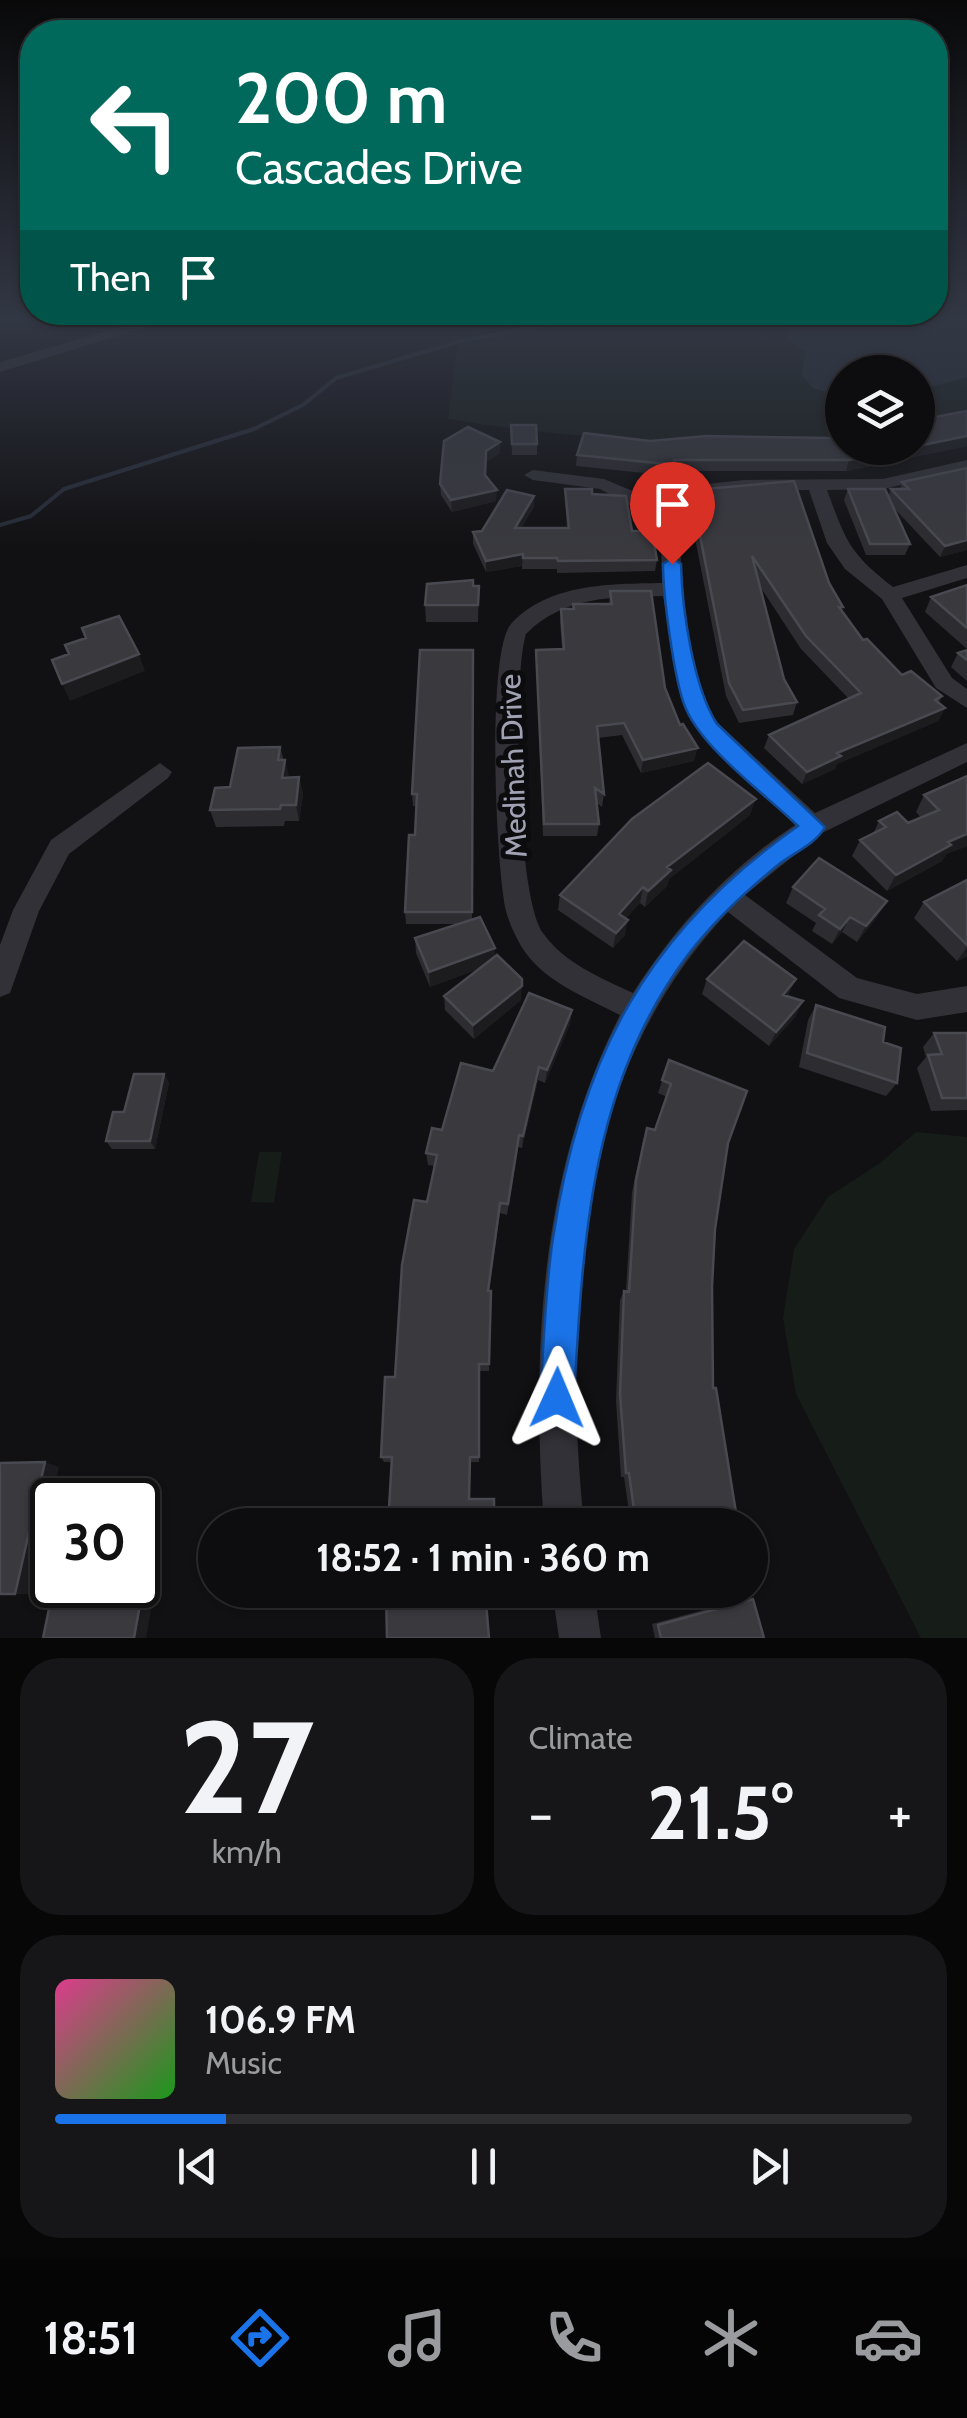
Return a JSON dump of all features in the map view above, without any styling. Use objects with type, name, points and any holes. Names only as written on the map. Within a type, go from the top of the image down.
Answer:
[{"type":"street","points":[[645,503],[689,491],[744,485],[883,484],[967,466]]},
{"type":"street","points":[[533,475],[604,484],[645,503],[665,518],[672,589],[695,707],[710,729],[814,827]]},
{"type":"street","points":[[817,486],[837,543],[852,565],[890,595],[944,683],[967,700]]},
{"type":"street","points":[[890,595],[967,571]]},
{"type":"street","name":"Medinah Drive","points":[[638,1010],[565,971],[534,944],[518,907],[506,678],[513,634],[538,610],[575,597],[672,589]]},
{"type":"street","points":[[562,1508],[557,1398],[568,1239],[597,1106],[638,1010],[679,948],[727,896],[770,858],[814,827],[967,752]]},
{"type":"street","points":[[0,984],[26,910],[60,847],[160,772]]},
{"type":"street","points":[[727,896],[849,989],[917,1006],[967,999]]},
{"type":"street","points":[[576,1608],[580,1638]]},
{"type":"shaded area","points":[[451,395],[825,395],[825,441],[743,443],[546,432],[448,419]]},
{"type":"shaded area","points":[[935,395],[967,395],[967,415],[935,420]]},
{"type":"shaded area","points":[[916,1132],[967,1137],[967,1638],[921,1638],[796,1394],[783,1318],[794,1249],[828,1197],[880,1163]]},
{"type":"shaded area","points":[[259,1152],[282,1152],[274,1203],[251,1202]]},
{"type":"building","points":[[967,411],[967,436],[935,443],[935,417]]},
{"type":"building","points":[[511,425],[536,425],[537,444],[512,444]]},
{"type":"building","points":[[468,427],[500,442],[486,451],[485,475],[497,490],[451,500],[440,484],[444,441]]},
{"type":"building","points":[[584,433],[650,441],[706,436],[825,438],[825,460],[674,460],[676,465],[577,455]]},
{"type":"building","points":[[967,468],[967,540],[945,546],[891,489],[909,489],[902,482]]},
{"type":"building","points":[[794,481],[829,583],[843,607],[839,607],[863,640],[867,639],[902,675],[911,671],[942,696],[935,700],[945,708],[837,753],[841,756],[807,772],[769,735],[861,693],[806,636],[752,556],[784,679],[797,702],[743,710],[729,683],[694,505],[690,505],[682,491]]},
{"type":"building","points":[[565,489],[592,489],[592,494],[626,496],[632,531],[652,531],[657,560],[558,561],[523,558],[523,554],[486,561],[473,532],[482,531],[507,490],[534,496],[515,528],[569,528]]},
{"type":"building","points":[[848,489],[885,489],[910,544],[870,544]]},
{"type":"building","points":[[473,580],[473,586],[479,586],[478,605],[425,605],[427,584]]},
{"type":"building","points":[[967,585],[967,628],[931,597]]},
{"type":"building","points":[[610,591],[651,591],[665,688],[680,725],[698,748],[643,760],[624,723],[597,726],[604,794],[595,788],[599,824],[544,824],[536,650],[564,649],[561,609],[574,609],[573,604],[612,604]]},
{"type":"building","points":[[119,616],[139,654],[62,684],[52,660],[69,654],[65,645],[86,638],[82,628]]},
{"type":"building","points":[[420,650],[473,650],[472,912],[405,912],[409,835],[415,835],[417,794],[412,794]]},
{"type":"building","points":[[280,747],[278,760],[285,760],[282,778],[299,777],[296,805],[281,805],[280,809],[210,810],[215,788],[230,787],[238,748]]},
{"type":"building","points":[[708,763],[756,799],[667,867],[671,870],[648,891],[643,887],[619,914],[628,920],[616,933],[560,895],[632,819]]},
{"type":"building","points":[[967,776],[967,834],[948,842],[951,845],[896,875],[860,840],[886,827],[879,821],[897,812],[908,823],[939,810],[924,795]]},
{"type":"building","points":[[819,858],[887,901],[866,926],[850,917],[840,929],[819,915],[825,909],[793,887]]},
{"type":"building","points":[[967,880],[967,945],[924,902]]},
{"type":"building","points":[[480,917],[495,948],[429,972],[415,938]]},
{"type":"building","points":[[744,941],[796,979],[783,995],[803,1001],[776,1032],[707,979]]},
{"type":"building","points":[[497,955],[522,979],[522,986],[473,1025],[444,996]]},
{"type":"building","points":[[529,993],[572,1010],[547,1070],[539,1067],[523,1136],[519,1135],[508,1204],[500,1203],[488,1291],[489,1364],[479,1364],[479,1457],[470,1457],[469,1499],[494,1499],[494,1508],[389,1508],[392,1457],[381,1457],[385,1377],[395,1377],[402,1265],[414,1200],[427,1202],[437,1155],[426,1153],[432,1128],[442,1130],[461,1063],[493,1071]]},
{"type":"building","points":[[816,1005],[885,1027],[883,1042],[901,1048],[897,1083],[807,1053]]},
{"type":"building","points":[[934,1033],[967,1033],[967,1098],[942,1098],[928,1055],[942,1054]]},
{"type":"building","points":[[669,1060],[747,1091],[728,1143],[715,1229],[712,1287],[713,1388],[735,1508],[634,1508],[626,1473],[620,1394],[624,1291],[629,1292],[636,1180],[647,1128],[655,1130],[671,1084],[662,1080]]},
{"type":"building","points":[[134,1074],[164,1074],[150,1141],[106,1141],[113,1112],[124,1112]]},
{"type":"building","points":[[45,1462],[41,1478],[30,1478],[30,1528],[15,1594],[0,1594],[0,1463]]},
{"type":"building","points":[[49,1608],[139,1608],[134,1638],[43,1638]]},
{"type":"building","points":[[386,1608],[486,1608],[489,1638],[387,1638]]},
{"type":"building","points":[[720,1608],[756,1608],[764,1638],[661,1638],[658,1625]]},
{"type":"waterway","points":[[0,525],[31,516],[64,489],[254,429],[315,395]]},
{"type":"route","points":[[557,1398],[568,1239],[588,1138],[608,1074],[638,1010],[679,948],[727,896],[770,858],[814,827],[710,729],[695,707],[672,589],[672,564]]}]
